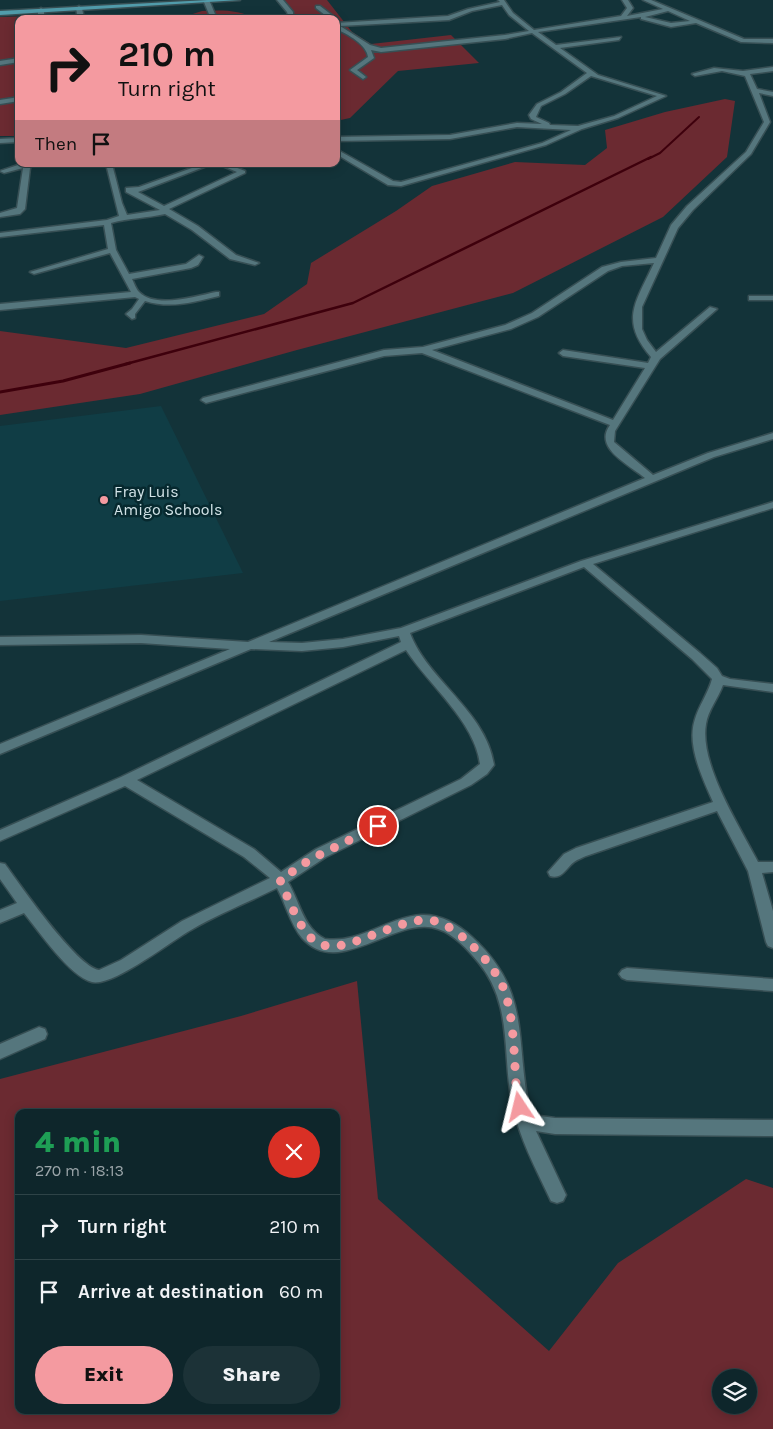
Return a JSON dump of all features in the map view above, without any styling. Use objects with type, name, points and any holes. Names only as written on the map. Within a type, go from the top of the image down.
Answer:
[{"type":"main road","points":[[0,13],[238,0]]},
{"type":"street","points":[[280,0],[291,15]]},
{"type":"street","points":[[623,18],[630,8],[625,0]]},
{"type":"street","points":[[646,0],[743,41],[773,41]]},
{"type":"street","points":[[340,23],[449,18],[502,1],[511,14],[533,32],[591,73],[663,96],[544,144],[401,184],[390,183],[340,153]]},
{"type":"street","points":[[207,2],[212,15]]},
{"type":"street","points":[[318,7],[328,15]]},
{"type":"street","points":[[79,8],[80,15]]},
{"type":"street","points":[[366,47],[381,50],[505,37],[566,25],[658,14],[669,9]]},
{"type":"street","points":[[41,10],[41,15]]},
{"type":"street","points":[[638,16],[671,25],[699,21]]},
{"type":"street","points":[[340,26],[366,47],[371,54],[371,58],[353,70],[362,77]]},
{"type":"street","points":[[554,47],[618,38]]},
{"type":"street","points":[[0,62],[15,60]]},
{"type":"street","points":[[695,74],[716,70],[743,73],[773,69]]},
{"type":"street","points":[[550,126],[533,118],[534,108],[563,93],[591,73]]},
{"type":"street","points":[[654,361],[638,332],[636,320],[638,308],[674,227],[690,208],[754,146],[767,122],[751,78],[743,73]]},
{"type":"street","points":[[756,91],[773,94]]},
{"type":"street","points":[[0,102],[15,100]]},
{"type":"street","points":[[340,139],[450,137],[504,127],[550,126],[580,128]]},
{"type":"street","points":[[0,141],[15,140]]},
{"type":"street","points":[[4,171],[18,167]]},
{"type":"street","points":[[0,216],[17,212],[21,209],[28,167]]},
{"type":"street","points":[[110,167],[118,203],[124,216],[122,218]]},
{"type":"street","points":[[132,191],[200,167]]},
{"type":"street","points":[[0,235],[149,215],[165,210],[242,172],[229,167]]},
{"type":"street","points":[[114,182],[195,228],[233,257],[254,263]]},
{"type":"street","points":[[106,222],[112,250],[126,277],[140,296],[153,302],[173,303],[216,294]]},
{"type":"street","points":[[34,272],[112,250]]},
{"type":"street","points":[[126,277],[188,266],[195,264],[199,257]]},
{"type":"street","points":[[206,400],[384,353],[423,350],[521,322],[535,315],[579,285],[614,266],[659,260]]},
{"type":"street","points":[[0,307],[140,296]]},
{"type":"street","points":[[132,316],[130,314],[135,311],[140,296]]},
{"type":"street","points":[[752,298],[773,298]]},
{"type":"street","points":[[652,479],[613,448],[608,436],[614,423],[626,408],[654,361],[713,309]]},
{"type":"street","points":[[423,350],[484,371],[556,402],[614,423]]},
{"type":"street","points":[[562,353],[654,361]]},
{"type":"street","points":[[0,749],[245,646],[711,455],[773,436]]},
{"type":"street","points":[[0,641],[141,639],[302,648],[343,643],[403,631],[585,563],[773,505]]},
{"type":"street","points":[[585,563],[696,656],[713,671],[718,679],[728,683],[773,688]]},
{"type":"street","points":[[0,868],[26,905],[77,966],[92,976],[100,977],[126,964],[187,925],[280,880],[321,854],[466,782],[482,772],[487,765],[486,751],[472,726],[408,644],[403,631]]},
{"type":"street","points":[[0,836],[126,780],[408,644]]},
{"type":"street","points":[[718,679],[717,689],[703,711],[699,735],[703,754],[721,805],[753,868],[773,942]]},
{"type":"street","points":[[126,780],[249,853],[280,880],[305,932],[314,941],[325,946],[339,946],[416,921],[430,920],[458,933],[477,950],[495,972],[503,988],[510,1017],[517,1097],[534,1148],[558,1195]]},
{"type":"street","points":[[555,872],[569,858],[580,852],[721,805]]},
{"type":"street","points":[[753,868],[773,868]]},
{"type":"street","points":[[0,917],[26,905]]},
{"type":"street","points":[[626,974],[773,985]]},
{"type":"street","points":[[0,1052],[39,1034]]},
{"type":"street","points":[[523,1116],[539,1124],[555,1126],[773,1128]]},
{"type":"shaded area","points":[[283,0],[327,0],[339,15],[294,15]]},
{"type":"shaded area","points":[[222,10],[247,15],[190,15],[202,11]]},
{"type":"shaded area","points":[[0,17],[15,17],[15,136],[0,136]]},
{"type":"shaded area","points":[[340,17],[352,32],[371,44],[451,35],[479,63],[398,71],[350,118],[340,120]]},
{"type":"shaded area","points":[[725,99],[735,101],[727,157],[663,217],[513,293],[140,394],[0,415],[0,331],[126,348],[264,314],[307,284],[311,263],[396,211],[432,186],[515,162],[585,165],[607,148],[605,130],[665,112]]},
{"type":"shaded area","name":"Fray Luis Amigo Schools","points":[[161,406],[243,573],[0,601],[0,426]]},
{"type":"shaded area","points":[[357,981],[378,1199],[549,1351],[618,1263],[746,1179],[773,1188],[773,1429],[0,1429],[0,1079],[241,1016]]},
{"type":"waterway","points":[[648,159],[660,153],[699,117]]},
{"type":"waterway","points":[[126,364],[353,303],[651,157]]},
{"type":"waterway","points":[[0,392],[63,381],[130,363]]},
{"type":"place","name":"Fray Luis Amigo Schools","points":[[104,500]]},
{"type":"route","points":[[378,826],[311,859],[280,880],[305,932],[314,941],[325,946],[339,946],[416,921],[430,920],[458,933],[477,950],[495,972],[503,988],[510,1017],[517,1097],[520,1107]]}]
